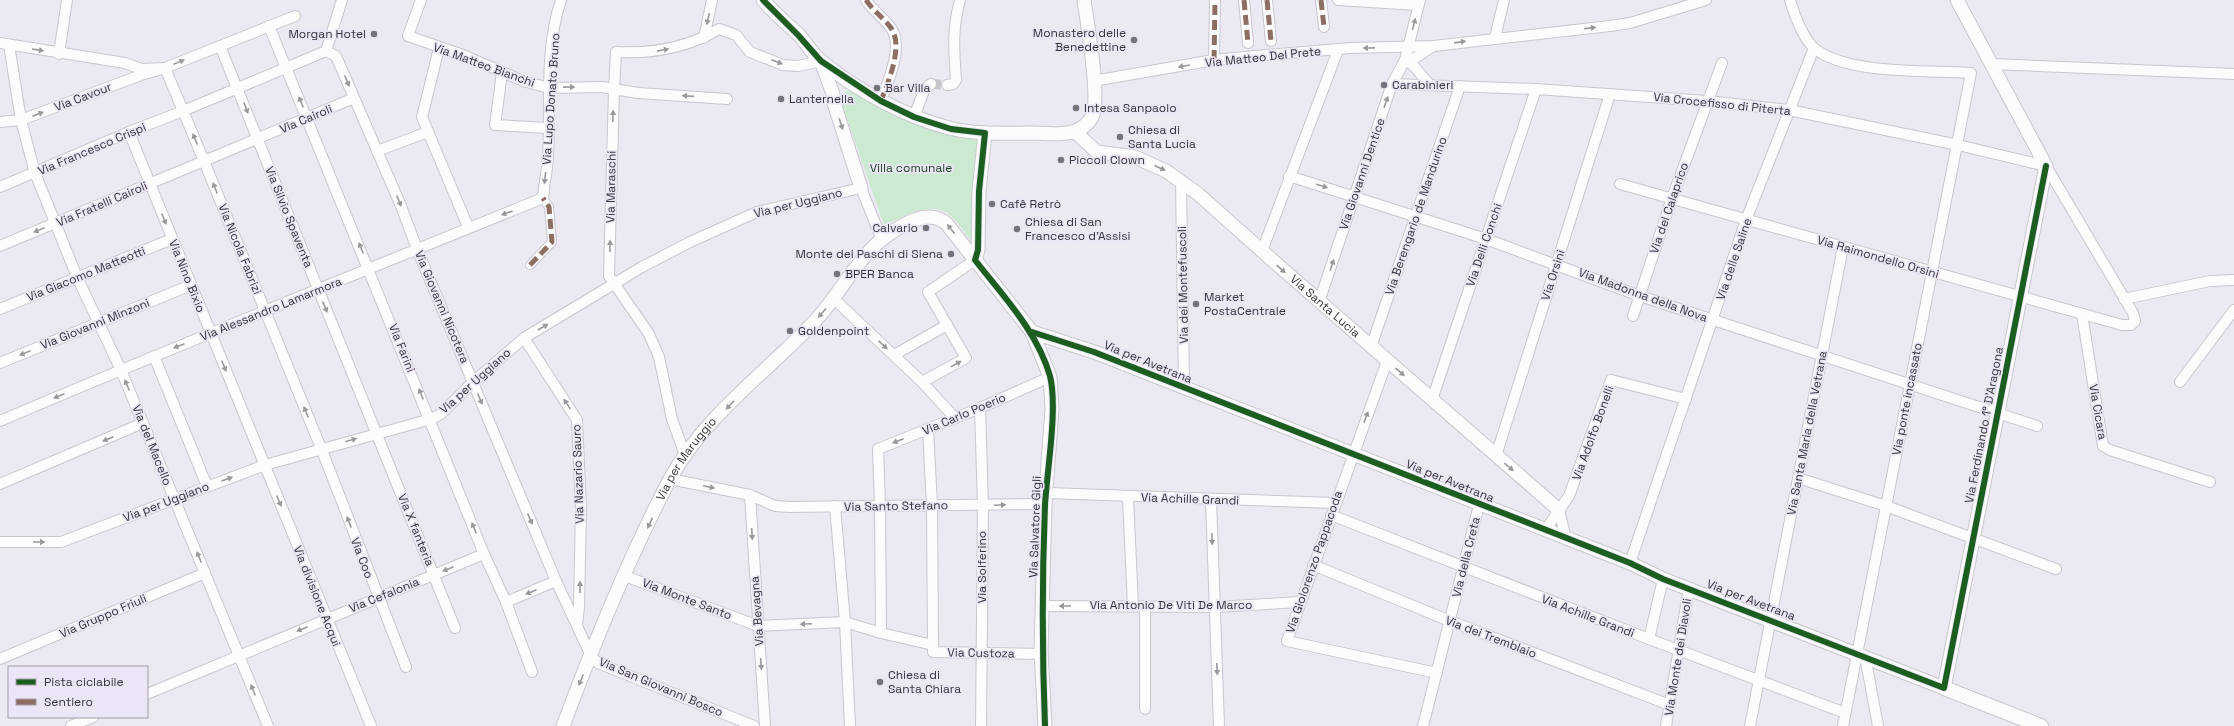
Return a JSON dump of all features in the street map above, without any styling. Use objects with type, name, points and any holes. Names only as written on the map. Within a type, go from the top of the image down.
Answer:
[{"type":"main road","points":[[1944,688],[2041,726]]},
{"type":"street","points":[[59,54],[67,0]]},
{"type":"street","points":[[238,89],[326,51],[342,0]]},
{"type":"street","name":"Via Matteo Bianchi","points":[[421,0],[408,36],[439,48],[463,55],[502,73],[549,88],[602,87],[638,93],[727,99]]},
{"type":"street","name":"Via Lupo Donato Bruno","points":[[543,198],[548,159],[549,88],[554,33],[560,0]]},
{"type":"street","points":[[704,38],[712,0]]},
{"type":"street","points":[[763,0],[798,35],[821,61],[881,101],[914,117],[950,129],[985,133],[1062,134],[1075,132],[1086,125],[1092,117],[1094,81],[1084,0]]},
{"type":"street","points":[[866,0],[892,29],[896,38],[895,55],[881,101]]},
{"type":"street","points":[[947,85],[952,84],[956,80],[953,38],[954,22],[960,0]]},
{"type":"street","points":[[1214,60],[1215,0]]},
{"type":"street","points":[[1244,0],[1248,44]]},
{"type":"street","points":[[1267,0],[1271,41]]},
{"type":"street","points":[[1321,0],[1324,27]]},
{"type":"street","points":[[1340,0],[1419,2]]},
{"type":"street","points":[[1495,38],[1504,0]]},
{"type":"street","points":[[1790,0],[1795,19],[1814,48]]},
{"type":"street","points":[[1957,0],[2046,166],[2124,299],[2210,280],[2234,280]]},
{"type":"street","name":"Via Matteo Del Prete","points":[[1094,81],[1214,60],[1338,50],[1434,46],[1630,23],[1701,1]]},
{"type":"street","name":"Via Giovanni Dentice","points":[[1319,302],[1392,84],[1405,60],[1419,2]]},
{"type":"street","points":[[4,44],[59,54],[125,63],[141,69],[165,68],[295,16]]},
{"type":"street","name":"Via Farini","points":[[269,26],[431,419],[484,554],[506,602],[532,672]]},
{"type":"street","points":[[614,89],[616,52],[641,54],[666,49],[704,38],[719,29],[727,30],[736,35],[750,52],[783,65],[798,66],[821,61]]},
{"type":"street","name":"Via del Macello","points":[[4,44],[21,120],[35,173],[77,277],[121,370],[144,424],[268,726]]},
{"type":"street","name":"Via Silvio Spaventa","points":[[220,46],[376,433]]},
{"type":"street","name":"Via Matteo Del Prete","points":[[1405,60],[1415,58],[1434,46]]},
{"type":"street","points":[[439,48],[422,117],[468,227]]},
{"type":"street","name":"Via delle Saline","points":[[1630,564],[1746,220],[1814,48]]},
{"type":"street","name":"Via ponte incassato","points":[[1814,48],[1840,63],[1860,67],[1971,73],[1886,506],[1861,654],[1845,713],[1843,726]]},
{"type":"street","points":[[1262,251],[1289,176],[1338,50]]},
{"type":"street","name":"Via Giovanni Nicotera","points":[[326,51],[336,56],[401,206],[417,249],[556,581],[591,656]]},
{"type":"street","points":[[1405,60],[1413,65],[1429,84]]},
{"type":"street","points":[[821,61],[833,94],[834,103],[861,188],[882,240]]},
{"type":"street","name":"Via del Calaprico","points":[[1633,316],[1672,198],[1722,63]]},
{"type":"street","points":[[1991,64],[2234,74]]},
{"type":"street","points":[[165,68],[183,111]]},
{"type":"street","name":"Via Cavour","points":[[0,122],[21,120],[141,75],[165,68]]},
{"type":"street","points":[[502,73],[495,125],[548,128]]},
{"type":"street","points":[[833,94],[838,83],[851,81]]},
{"type":"street","points":[[914,117],[925,88],[930,84]]},
{"type":"street","name":"Via Crocefisso di Piterta","points":[[1392,84],[1429,84],[1536,89],[1707,101],[1789,110],[1958,145],[2046,166]]},
{"type":"street","name":"Via Berengario de Mandurino","points":[[1370,347],[1460,86]]},
{"type":"street","name":"Via Francesco Crispi","points":[[0,188],[129,132],[238,89]]},
{"type":"street","name":"Via Maraschi","points":[[614,89],[609,276],[614,284]]},
{"type":"street","name":"Via Delli Conchi","points":[[1432,400],[1536,89]]},
{"type":"street","name":"Via Orsini","points":[[1496,456],[1610,94]]},
{"type":"street","name":"Via Cairoli","points":[[204,161],[354,98]]},
{"type":"street","name":"Via Nicola Fabrizi","points":[[183,111],[264,312],[321,448]]},
{"type":"street","name":"Via Nino Bixio","points":[[129,132],[265,465]]},
{"type":"street","points":[[377,151],[428,132]]},
{"type":"street","name":"Via Santa Lucia","points":[[1075,132],[1097,152],[1135,157],[1166,171],[1197,192],[1370,347],[1559,510]]},
{"type":"street","points":[[922,382],[966,358],[928,292],[975,260],[978,250],[979,191],[985,133]]},
{"type":"street","name":"Via Fratelli Cairoli","points":[[0,246],[204,161]]},
{"type":"street","name":"Via Ferdinando 1° D'Aragona","points":[[1944,688],[2046,166]]},
{"type":"street","name":"Via Madonna della Nova","points":[[1289,176],[1486,239],[1640,296],[1713,321],[1823,355],[2037,426]]},
{"type":"street","name":"Via dei Montefuscoli","points":[[1181,181],[1184,388]]},
{"type":"street","name":"Via Raimondello Orsini","points":[[1620,184],[2020,297],[2122,325],[2131,325],[2135,321],[2133,312],[2124,299]]},
{"type":"street","name":"Via per Uggiano","points":[[0,542],[61,542],[265,465],[321,448],[431,419],[441,414],[473,382],[524,338],[614,284],[690,242],[757,212],[861,188]]},
{"type":"street","points":[[530,265],[552,242],[549,207],[543,198]]},
{"type":"street","name":"Via Alessandro Lamarmora","points":[[0,421],[154,356],[369,270],[468,227],[543,198]]},
{"type":"street","name":"Via per Maruggio","points":[[563,726],[625,576],[670,479],[685,455],[716,419],[814,323],[834,299],[865,256],[882,240],[922,217],[935,216],[946,223],[975,260]]},
{"type":"street","name":"Via Giacomo Matteotti","points":[[0,309],[172,239]]},
{"type":"street","name":"Via Santa Maria della Vetrana","points":[[1750,726],[1823,355],[1842,247]]},
{"type":"street","points":[[975,260],[1032,332]]},
{"type":"street","points":[[614,284],[649,334],[660,356],[672,419],[685,455]]},
{"type":"street","name":"Via Giovanni Minzoni","points":[[0,363],[191,285]]},
{"type":"street","points":[[834,299],[922,382],[955,418]]},
{"type":"street","points":[[2180,382],[2234,310]]},
{"type":"street","name":"Via Cicara","points":[[2082,314],[2104,446],[2110,450],[2210,482]]},
{"type":"street","points":[[894,355],[947,325]]},
{"type":"street","name":"Via per Avetrana","points":[[1032,332],[1094,352],[1944,688]]},
{"type":"street","name":"Via Salvatore Gigli","points":[[1032,332],[1050,377],[1052,409],[1046,498],[1041,654],[1045,726]]},
{"type":"street","name":"Via Nazario Sauro","points":[[524,338],[577,420],[581,509],[579,607],[577,625]]},
{"type":"street","points":[[154,356],[207,486]]},
{"type":"street","name":"Via Giolorenzo Pappacoda","points":[[1387,361],[1334,503],[1287,641],[1437,673]]},
{"type":"street","name":"Via Carlo Poerio","points":[[880,506],[878,449],[980,408],[1050,377]]},
{"type":"street","name":"Via Adolfo Bonelli","points":[[1559,510],[1569,496],[1611,380],[1686,400]]},
{"type":"street","name":"Via Solferino","points":[[980,408],[983,506],[981,726]]},
{"type":"street","points":[[0,484],[144,424]]},
{"type":"street","points":[[928,429],[932,505],[933,645]]},
{"type":"street","name":"Via X fanteria","points":[[376,433],[455,628]]},
{"type":"street","name":"Via Coo","points":[[321,448],[406,667]]},
{"type":"street","name":"Via divisione Acqui","points":[[265,465],[370,726]]},
{"type":"street","points":[[1798,478],[1886,506],[2056,569]]},
{"type":"street","name":"Via Santo Stefano","points":[[670,479],[750,495],[775,506],[983,506],[1046,498]]},
{"type":"street","name":"Via Bevagna","points":[[750,495],[765,726]]},
{"type":"street","points":[[1128,497],[1133,606]]},
{"type":"street","name":"Via Achille Grandi","points":[[1046,498],[1128,497],[1334,503]]},
{"type":"street","points":[[1211,500],[1219,726]]},
{"type":"street","name":"Via della Creta","points":[[1423,726],[1479,505]]},
{"type":"street","points":[[835,506],[845,622],[850,726]]},
{"type":"street","points":[[880,506],[881,634]]},
{"type":"street","points":[[1545,531],[1559,510]]},
{"type":"street","points":[[1559,510],[1566,539]]},
{"type":"street","name":"Via Achille Grandi","points":[[1331,515],[1649,640],[1845,713]]},
{"type":"street","name":"Via Cefalonia","points":[[148,694],[484,554]]},
{"type":"street","name":"Via dei Tremblaio","points":[[1313,565],[1450,621],[1670,705]]},
{"type":"street","name":"Via Gruppo Friuli","points":[[0,658],[205,572]]},
{"type":"street","name":"Via Monte Santo","points":[[625,576],[758,626],[845,622]]},
{"type":"street","points":[[1649,640],[1663,578]]},
{"type":"street","points":[[506,602],[556,581]]},
{"type":"street","name":"Via Monte dei Diavoli","points":[[1666,726],[1680,651],[1689,588]]},
{"type":"street","name":"Via Antonio De Viti De Marco","points":[[1043,606],[1215,607],[1300,602]]},
{"type":"street","points":[[1145,606],[1145,710]]},
{"type":"street","name":"Via Custoza","points":[[845,622],[881,634],[933,645],[933,652],[1041,654]]},
{"type":"street","points":[[1861,654],[1878,726]]},
{"type":"street","name":"Via San Giovanni Bosco","points":[[591,656],[598,663],[754,726]]},
{"type":"street","points":[[71,726],[91,718]]},
{"type":"green space","name":"Villa comunale","points":[[852,90],[934,130],[978,141],[972,239],[970,239],[951,216],[944,211],[937,209],[913,212],[884,225],[842,104],[843,94],[846,91]]},
{"type":"tunnel","points":[[931,84],[947,85]]},
{"type":"marked path","points":[[866,0],[891,28],[895,36],[896,44],[894,64],[881,101]]},
{"type":"marked path","points":[[1214,60],[1215,0]]},
{"type":"marked path","points":[[1244,0],[1248,43]]},
{"type":"marked path","points":[[1267,0],[1271,41]]},
{"type":"marked path","points":[[1321,0],[1324,27]]},
{"type":"marked path","points":[[530,265],[552,242],[549,207],[543,198]]},
{"type":"cycle path","points":[[763,0],[798,35],[821,61],[881,101],[914,117],[951,129],[985,133],[979,191],[978,250],[975,260],[1008,301],[1037,344],[1050,376],[1052,389],[1053,405],[1045,505],[1043,560],[1045,726]]},
{"type":"cycle path","points":[[1032,332],[1094,352],[1630,563],[1663,579],[1944,688],[2046,166]]},
{"type":"place","name":"Morgan Hotel","points":[[374,34]]},
{"type":"place","name":"Monastero delle Benedettine","points":[[1134,40]]},
{"type":"place","name":"Carabinieri","points":[[1384,85]]},
{"type":"place","name":"Bar Villa","points":[[877,88]]},
{"type":"place","name":"Lanternella","points":[[781,99]]},
{"type":"place","name":"Intesa Sanpaolo","points":[[1076,108]]},
{"type":"place","name":"Chiesa di Santa Lucia","points":[[1120,137]]},
{"type":"place","name":"Piccoli Clown","points":[[1061,160]]},
{"type":"place","name":"Cafê Retrò","points":[[992,204]]},
{"type":"place","name":"Calvario","points":[[926,228]]},
{"type":"place","name":"Chiesa di San Francesco d'Assisi","points":[[1017,229]]},
{"type":"place","name":"Monte dei Paschi di Siena","points":[[951,254]]},
{"type":"place","name":"BPER Banca","points":[[837,274]]},
{"type":"place","name":"Market PostaCentrale","points":[[1196,304]]},
{"type":"place","name":"Goldenpoint","points":[[790,331]]},
{"type":"place","name":"Chiesa di Santa Chiara","points":[[880,682]]}]
